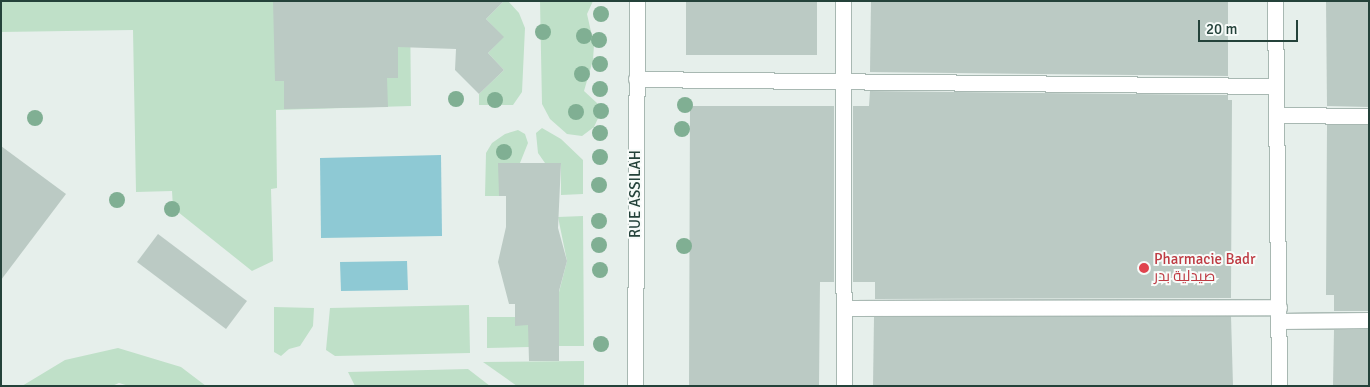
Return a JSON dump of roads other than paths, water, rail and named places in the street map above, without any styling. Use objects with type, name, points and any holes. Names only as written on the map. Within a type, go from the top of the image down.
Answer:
[{"type":"street","name":"RUE ASSILAH","points":[[635,386],[636,1]]},
{"type":"street","points":[[843,1],[844,386]]},
{"type":"street","points":[[1275,1],[1279,386]]},
{"type":"street","points":[[636,79],[1276,86]]},
{"type":"street","points":[[1277,115],[1369,116]]},
{"type":"street","points":[[844,308],[1279,314],[1369,320]]},
{"type":"water","points":[[441,155],[442,236],[321,238],[320,158]]},
{"type":"water","points":[[407,261],[408,290],[341,291],[340,262]]},
{"type":"place","name":"Pharmacie Badr صيدلية بدر","points":[[1144,268]]}]
